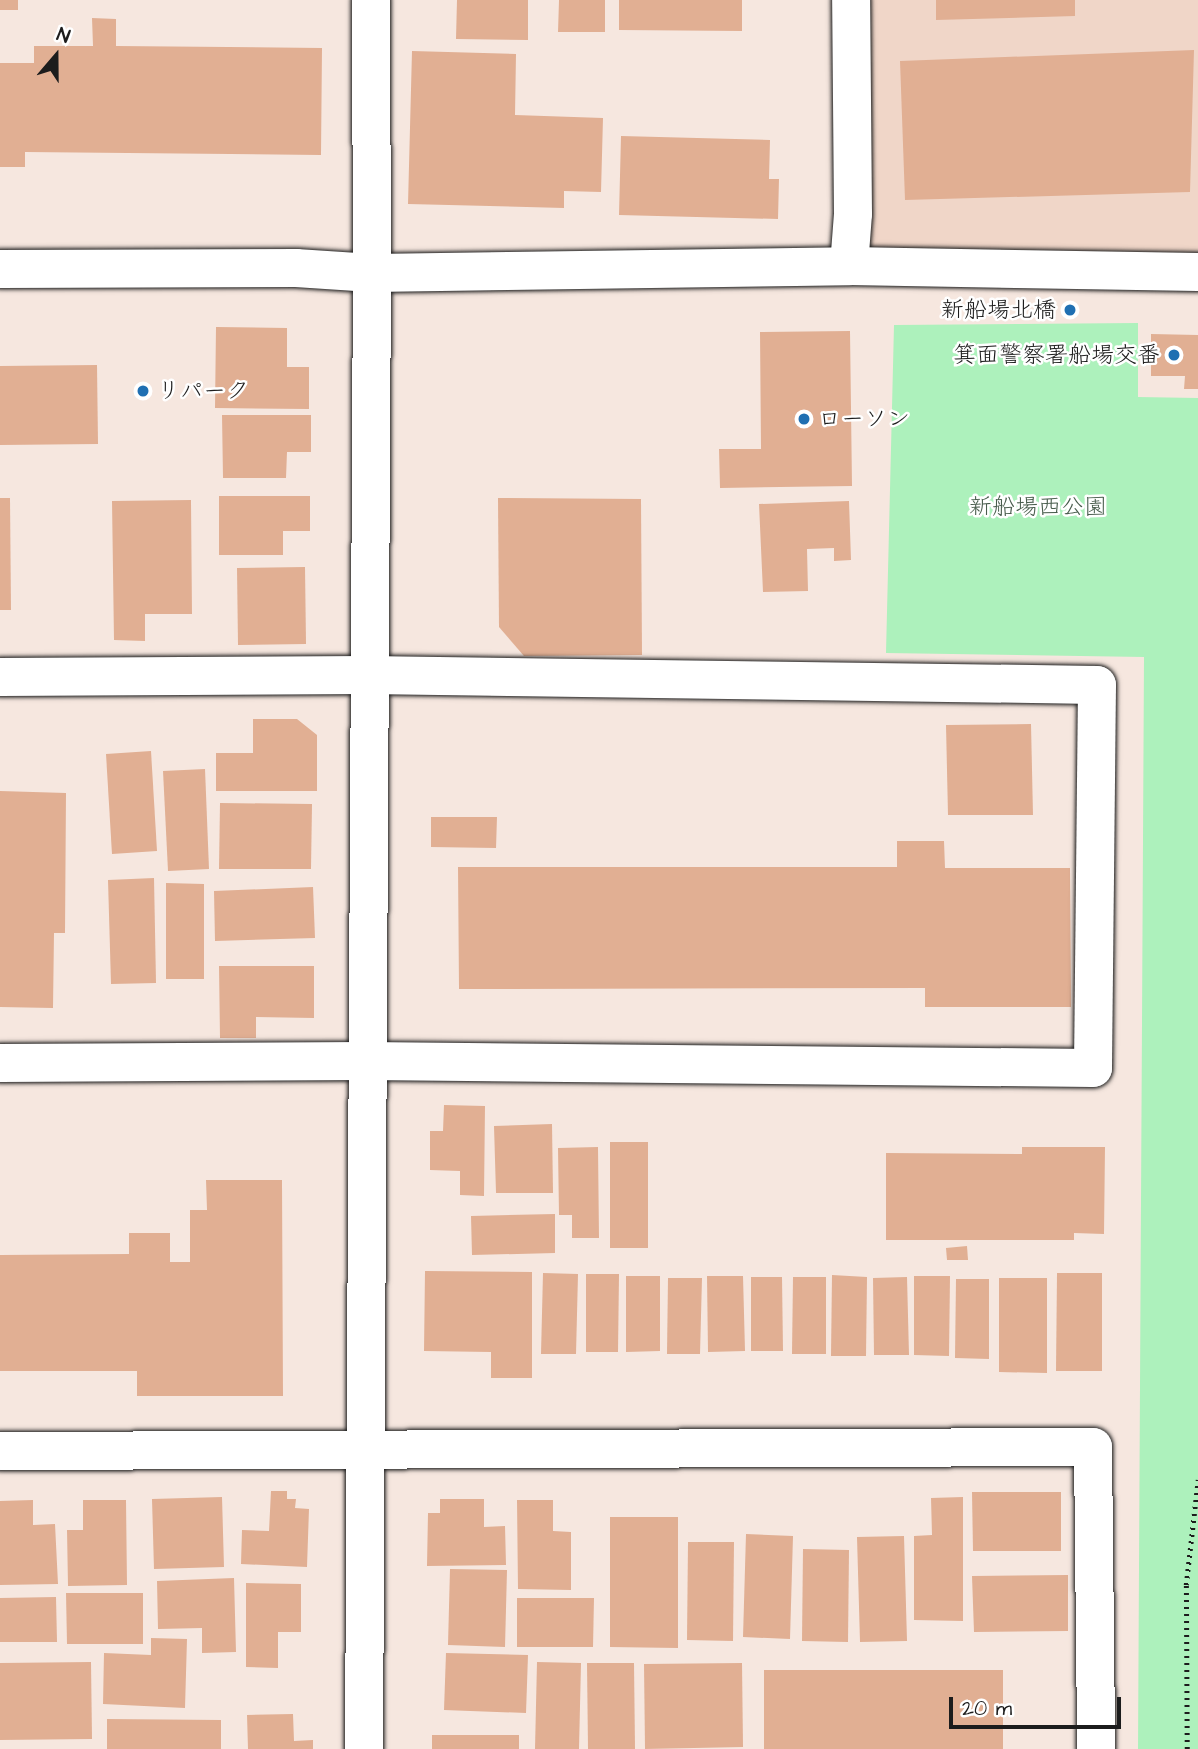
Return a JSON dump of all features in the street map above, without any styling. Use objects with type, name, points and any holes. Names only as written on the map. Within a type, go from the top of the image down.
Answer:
[{"type":"street","points":[[364,1749],[363,1447],[372,273],[371,0]]},
{"type":"street","points":[[849,266],[853,214],[851,0]]},
{"type":"street","points":[[0,269],[296,268],[372,273],[849,266],[1198,272]]},
{"type":"street","points":[[0,677],[367,675],[1097,685],[1093,1068],[365,1060],[0,1063]]},
{"type":"street","points":[[0,1451],[363,1447],[1093,1447],[1096,1749]]},
{"type":"path","points":[[1187,1749],[1186,1586],[1198,1480]]},
{"type":"shaded area","points":[[851,0],[1198,0],[1198,272],[849,266]]},
{"type":"green space","name":"新船場西公園","points":[[1138,323],[1138,397],[1198,398],[1198,1749],[1138,1749],[1144,657],[886,653],[894,325]]},
{"type":"building","points":[[0,0],[18,0],[18,10],[0,10]]},
{"type":"building","points":[[457,0],[528,0],[528,40],[456,39]]},
{"type":"building","points":[[559,0],[605,0],[605,32],[558,32]]},
{"type":"building","points":[[619,0],[742,0],[742,31],[619,30]]},
{"type":"building","points":[[936,0],[1075,0],[1075,16],[936,20]]},
{"type":"building","points":[[92,18],[116,19],[116,46],[322,48],[321,155],[25,152],[25,167],[0,167],[0,63],[34,63],[34,46],[93,46]]},
{"type":"building","points":[[1194,50],[1190,192],[905,200],[900,61]]},
{"type":"building","points":[[412,51],[516,54],[515,115],[603,118],[601,192],[564,191],[564,208],[408,204]]},
{"type":"building","points":[[621,136],[770,140],[769,179],[779,179],[778,219],[619,215]]},
{"type":"building","points":[[216,327],[287,328],[287,367],[309,367],[309,409],[215,408]]},
{"type":"building","points":[[850,331],[852,486],[720,488],[719,449],[761,449],[760,332]]},
{"type":"building","name":"箕面警察署船場交番","points":[[1151,334],[1198,335],[1198,389],[1184,389],[1185,376],[1151,376]]},
{"type":"building","points":[[97,365],[98,444],[0,445],[0,366]]},
{"type":"building","points":[[222,415],[311,415],[311,452],[287,452],[286,478],[223,478]]},
{"type":"building","points":[[219,496],[310,496],[310,531],[283,531],[283,555],[219,555]]},
{"type":"building","points":[[0,498],[10,498],[11,610],[0,610]]},
{"type":"building","points":[[498,498],[641,499],[642,655],[524,656],[499,627]]},
{"type":"building","points":[[191,500],[192,614],[145,614],[145,641],[114,640],[112,501]]},
{"type":"building","points":[[849,501],[851,560],[834,561],[834,548],[807,549],[808,591],[763,592],[759,504]]},
{"type":"building","points":[[305,567],[306,644],[238,645],[237,568]]},
{"type":"building","points":[[253,719],[297,719],[317,735],[317,791],[216,791],[216,753],[253,753]]},
{"type":"building","points":[[1031,724],[1033,815],[948,815],[946,725]]},
{"type":"building","points":[[151,751],[157,851],[112,854],[106,754]]},
{"type":"building","points":[[205,769],[209,869],[168,871],[163,771]]},
{"type":"building","points":[[0,791],[66,793],[65,933],[54,933],[53,1008],[0,1007]]},
{"type":"building","points":[[220,803],[312,804],[311,869],[219,869]]},
{"type":"building","points":[[431,817],[497,817],[496,848],[431,847]]},
{"type":"building","points":[[897,841],[944,841],[945,868],[1070,868],[1071,1007],[925,1007],[925,988],[459,989],[458,867],[897,867]]},
{"type":"building","points":[[154,878],[156,983],[111,984],[108,880]]},
{"type":"building","points":[[166,883],[204,884],[204,979],[166,979]]},
{"type":"building","points":[[313,887],[315,938],[215,941],[214,891]]},
{"type":"building","points":[[219,966],[314,966],[314,1018],[256,1017],[256,1038],[220,1038]]},
{"type":"building","points":[[444,1105],[485,1106],[484,1196],[460,1195],[460,1171],[430,1170],[430,1131],[443,1131]]},
{"type":"building","points":[[552,1124],[553,1193],[496,1193],[494,1126]]},
{"type":"building","points":[[610,1142],[648,1142],[648,1248],[610,1248]]},
{"type":"building","points":[[598,1147],[599,1238],[572,1238],[572,1215],[559,1215],[558,1148]]},
{"type":"building","points":[[1022,1147],[1105,1147],[1104,1234],[1074,1233],[1074,1240],[886,1240],[886,1153],[1022,1154]]},
{"type":"building","points":[[206,1180],[282,1180],[283,1396],[137,1396],[137,1371],[0,1371],[0,1255],[129,1254],[129,1233],[170,1233],[170,1262],[190,1262],[190,1210],[207,1210]]},
{"type":"building","points":[[555,1214],[555,1253],[472,1255],[471,1216]]},
{"type":"building","points":[[967,1246],[968,1260],[947,1260],[946,1248]]},
{"type":"building","points":[[425,1271],[532,1272],[532,1378],[491,1378],[491,1352],[424,1351]]},
{"type":"building","points":[[543,1273],[578,1274],[576,1354],[541,1354]]},
{"type":"building","points":[[1057,1273],[1102,1273],[1102,1371],[1056,1371]]},
{"type":"building","points":[[586,1274],[619,1274],[618,1352],[586,1352]]},
{"type":"building","points":[[832,1275],[867,1277],[866,1356],[831,1356]]},
{"type":"building","points":[[626,1276],[660,1276],[660,1351],[626,1352]]},
{"type":"building","points":[[707,1276],[743,1276],[745,1351],[708,1352]]},
{"type":"building","points":[[914,1276],[950,1276],[949,1356],[914,1355]]},
{"type":"building","points":[[751,1277],[782,1277],[783,1351],[751,1351]]},
{"type":"building","points":[[793,1277],[826,1277],[826,1354],[792,1354]]},
{"type":"building","points":[[907,1277],[909,1355],[874,1355],[873,1278]]},
{"type":"building","points":[[668,1278],[702,1278],[700,1354],[667,1354]]},
{"type":"building","points":[[999,1278],[1047,1278],[1047,1373],[999,1372]]},
{"type":"building","points":[[956,1279],[989,1279],[989,1359],[955,1358]]},
{"type":"building","points":[[271,1491],[287,1491],[287,1499],[296,1499],[295,1508],[309,1509],[307,1567],[241,1564],[242,1530],[269,1531]]},
{"type":"building","points":[[972,1492],[1061,1492],[1061,1551],[973,1551]]},
{"type":"building","points":[[222,1497],[224,1567],[154,1569],[152,1499]]},
{"type":"building","points":[[963,1497],[963,1621],[914,1620],[914,1536],[932,1535],[931,1498]]},
{"type":"building","points":[[440,1499],[484,1499],[484,1527],[505,1526],[506,1565],[427,1566],[428,1513],[440,1513]]},
{"type":"building","points":[[33,1500],[33,1525],[55,1524],[58,1584],[0,1585],[0,1501]]},
{"type":"building","points":[[83,1500],[126,1500],[127,1585],[68,1586],[67,1530],[83,1530]]},
{"type":"building","points":[[517,1500],[553,1500],[553,1531],[571,1532],[571,1590],[518,1589]]},
{"type":"building","points":[[610,1517],[678,1517],[678,1648],[610,1647]]},
{"type":"building","points":[[746,1534],[793,1536],[790,1639],[743,1637]]},
{"type":"building","points":[[904,1536],[907,1641],[860,1642],[857,1537]]},
{"type":"building","points":[[688,1542],[734,1542],[733,1641],[687,1640]]},
{"type":"building","points":[[803,1549],[849,1550],[848,1642],[802,1641]]},
{"type":"building","points":[[450,1569],[507,1570],[505,1647],[448,1645]]},
{"type":"building","points":[[1068,1575],[1068,1631],[974,1632],[972,1576]]},
{"type":"building","points":[[234,1578],[236,1652],[202,1653],[202,1628],[158,1629],[157,1581]]},
{"type":"building","points":[[246,1583],[301,1584],[301,1632],[278,1632],[278,1668],[246,1667]]},
{"type":"building","points":[[66,1593],[143,1593],[143,1644],[67,1644]]},
{"type":"building","points":[[56,1597],[57,1642],[0,1642],[0,1598]]},
{"type":"building","points":[[517,1598],[594,1598],[593,1647],[517,1647]]},
{"type":"building","points":[[151,1638],[187,1639],[185,1708],[103,1704],[104,1653],[151,1655]]},
{"type":"building","points":[[446,1653],[528,1655],[526,1713],[444,1710]]},
{"type":"building","points":[[91,1662],[92,1739],[0,1740],[0,1663]]},
{"type":"building","points":[[537,1662],[581,1663],[579,1749],[535,1749]]},
{"type":"building","points":[[587,1663],[634,1663],[635,1749],[588,1749]]},
{"type":"building","points":[[742,1663],[743,1747],[645,1749],[644,1664]]},
{"type":"building","points":[[764,1670],[1003,1670],[1003,1749],[764,1749]]},
{"type":"building","points":[[293,1714],[294,1741],[313,1740],[313,1749],[248,1749],[247,1715]]},
{"type":"building","points":[[107,1719],[221,1720],[221,1749],[107,1749]]},
{"type":"building","points":[[432,1735],[519,1735],[519,1749],[432,1749]]},
{"type":"place","name":"新船場北橋","points":[[1070,310]]},
{"type":"place","name":"箕面警察署船場交番","points":[[1174,355]]},
{"type":"place","name":"リパーク","points":[[143,391]]},
{"type":"place","name":"ローソン","points":[[804,419]]}]
